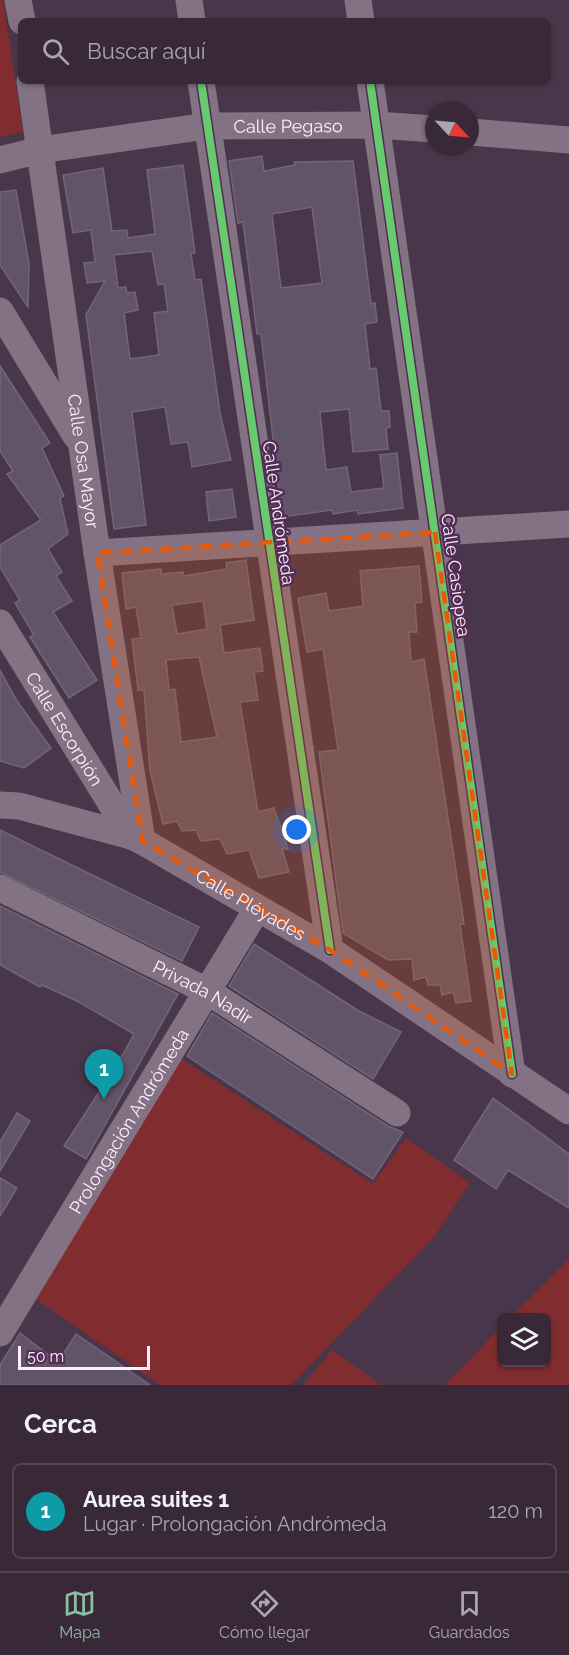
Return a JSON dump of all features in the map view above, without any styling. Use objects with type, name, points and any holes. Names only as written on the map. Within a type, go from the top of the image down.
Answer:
[{"type":"street","points":[[18,0],[21,18]]},
{"type":"street","points":[[189,0],[192,18]]},
{"type":"street","points":[[358,0],[361,18]]},
{"type":"street","name":"Calle Osa Mayor","points":[[30,84],[136,838]]},
{"type":"street","name":"Calle Andrómeda","points":[[201,84],[267,542],[330,950]]},
{"type":"street","name":"Calle Casiopea","points":[[370,84],[512,1074]]},
{"type":"street","name":"Calle Pegaso","points":[[0,160],[40,150],[207,126],[376,125],[425,128]]},
{"type":"street","points":[[479,133],[569,140]]},
{"type":"street","points":[[0,311],[81,444]]},
{"type":"street","points":[[97,553],[569,524]]},
{"type":"street","name":"Calle Escorpión","points":[[0,623],[136,838]]},
{"type":"street","name":"Calle Pléyades","points":[[0,805],[19,806],[136,838],[330,950],[569,1111]]},
{"type":"street","name":"Privada Nadir","points":[[0,888],[207,991],[397,1113]]},
{"type":"street","name":"Prolongación Andrómeda","points":[[0,1333],[257,909]]},
{"type":"highlighted area","points":[[435,532],[512,1074],[330,950],[142,841],[97,553]]},
{"type":"shaded area","points":[[0,0],[3,0],[23,132],[0,137]]},
{"type":"shaded area","points":[[177,1056],[373,1184],[406,1138],[470,1183],[434,1237],[291,1385],[160,1385],[32,1296]]},
{"type":"shaded area","points":[[569,1259],[569,1385],[445,1385],[497,1331],[497,1367],[551,1367],[551,1313],[515,1313]]},
{"type":"shaded area","points":[[332,1350],[381,1385],[303,1385]]},
{"type":"building","points":[[262,156],[264,171],[295,165],[294,162],[353,161],[371,304],[375,303],[377,322],[365,324],[370,369],[376,368],[381,411],[389,411],[390,427],[386,428],[388,449],[353,452],[349,409],[320,412],[326,470],[347,467],[351,492],[384,488],[380,455],[397,453],[403,508],[358,514],[357,510],[333,514],[332,510],[282,517],[261,334],[257,334],[243,222],[238,223],[229,161]],"holes":[[[312,207],[322,283],[281,288],[272,214]]]},
{"type":"building","points":[[183,165],[195,253],[191,253],[195,280],[201,279],[220,413],[231,460],[192,467],[188,442],[171,444],[165,407],[132,412],[146,525],[114,529],[86,315],[105,281],[87,283],[84,263],[95,262],[91,230],[73,233],[63,175],[103,168],[112,231],[127,230],[128,238],[155,234],[147,170]],"holes":[[[152,251],[158,285],[164,284],[168,311],[154,313],[159,355],[130,359],[124,313],[138,310],[135,292],[127,293],[126,287],[118,288],[114,255]]]},
{"type":"building","points":[[16,190],[29,264],[28,307],[0,265],[0,192]]},
{"type":"building","points":[[0,366],[50,443],[42,448],[64,496],[60,498],[68,534],[48,549],[62,572],[56,576],[72,601],[53,612],[97,680],[69,698],[30,637],[34,635],[15,603],[20,600],[0,567],[0,545],[41,520],[7,474],[13,471],[0,451]]},
{"type":"building","points":[[232,489],[236,517],[209,521],[206,492]]},
{"type":"building","points":[[246,560],[254,620],[220,625],[224,653],[260,648],[263,671],[254,672],[258,700],[240,702],[258,812],[274,808],[288,849],[282,849],[289,872],[259,878],[249,850],[227,854],[220,839],[201,841],[196,830],[182,831],[177,821],[163,824],[150,771],[144,690],[138,690],[132,639],[141,638],[136,607],[126,609],[122,573],[161,569],[161,574],[183,572],[183,576],[227,569],[226,563]],"holes":[[[203,601],[207,629],[177,634],[172,605]],[[199,657],[217,737],[181,742],[175,689],[169,690],[166,660]]]},
{"type":"building","points":[[419,566],[422,602],[415,603],[417,632],[409,632],[411,662],[424,659],[464,924],[460,924],[471,1001],[456,1003],[453,992],[442,995],[440,985],[428,985],[426,977],[414,980],[412,959],[388,960],[343,933],[319,752],[338,750],[323,649],[307,652],[298,598],[326,593],[329,611],[363,606],[360,571]]},
{"type":"building","points":[[0,670],[17,701],[51,748],[24,768],[0,761]]},
{"type":"building","points":[[0,830],[199,927],[182,961],[0,872]]},
{"type":"building","points":[[0,906],[178,994],[86,1159],[64,1146],[118,1063],[116,1057],[122,1056],[134,1034],[77,1001],[42,985],[40,987],[0,965]]},
{"type":"building","points":[[254,944],[359,1011],[401,1032],[373,1079],[229,986]]},
{"type":"building","points":[[212,1013],[388,1126],[403,1132],[373,1179],[187,1056]]},
{"type":"building","points":[[493,1098],[569,1154],[569,1208],[508,1170],[496,1189],[454,1160]]},
{"type":"building","points":[[17,1113],[30,1121],[0,1171],[0,1142]]},
{"type":"building","points":[[0,1178],[17,1188],[0,1216]]},
{"type":"building","points":[[20,1333],[58,1362],[76,1334],[150,1385],[0,1385],[0,1365]]},
{"type":"cycle path","points":[[201,84],[330,950]]},
{"type":"cycle path","points":[[370,84],[512,1074]]},
{"type":"place","name":"Aurea suites 1","points":[[104,1099]]}]
